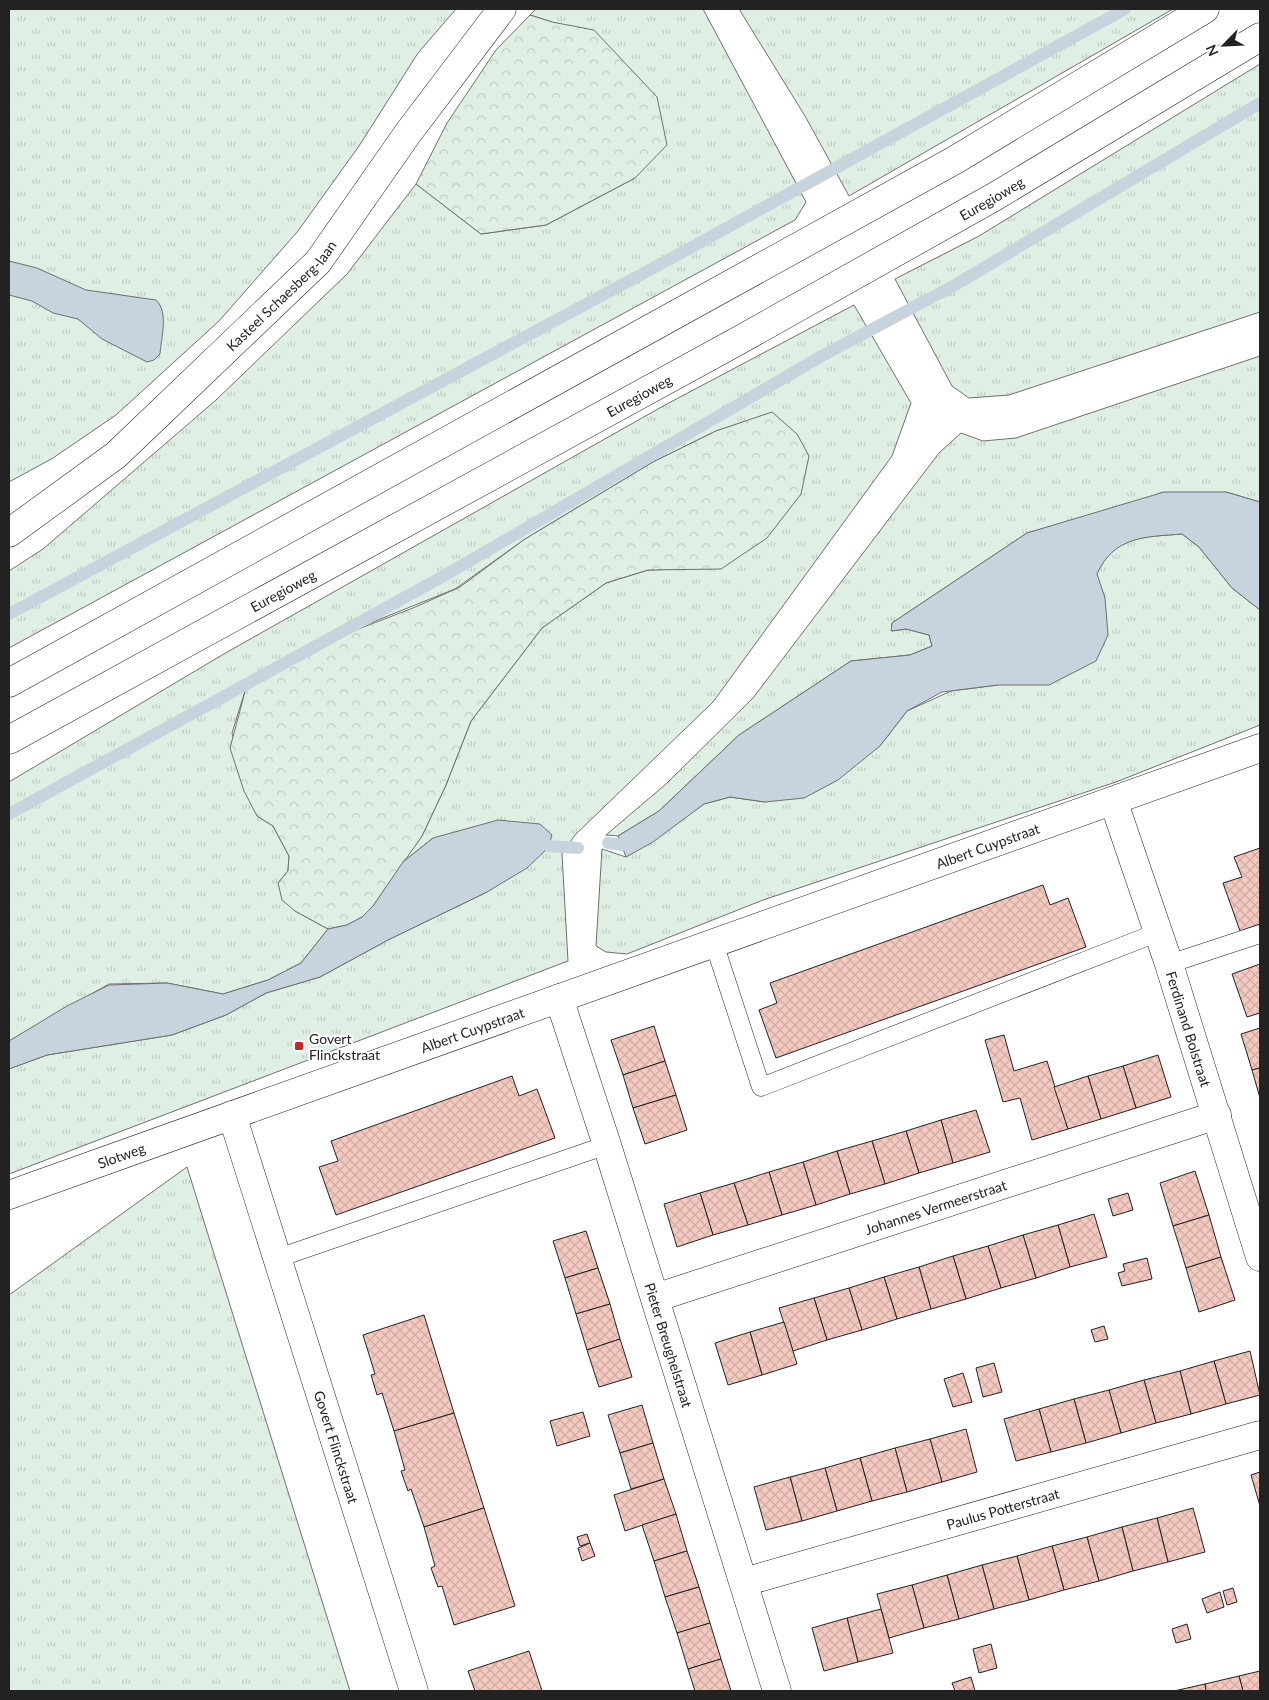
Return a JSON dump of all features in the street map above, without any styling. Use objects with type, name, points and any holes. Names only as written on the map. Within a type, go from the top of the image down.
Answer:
[{"type":"street","name":"Kasteel Schaesberg-laan","points":[[9,533],[116,455],[318,262],[408,133],[502,9]]},
{"type":"street","points":[[9,683],[955,160],[1205,9]]},
{"type":"street","name":"Euregioweg","points":[[9,740],[727,347],[994,198],[1260,37]]},
{"type":"street","name":"Albert Cuypstraat","points":[[232,1115],[1114,802],[1260,748]]},
{"type":"street","name":"Ferdinand Bolstraat","points":[[1114,802],[1159,932],[1260,1257]]},
{"type":"street","name":"Pieter Breughelstraat","points":[[559,998],[607,1145],[777,1691]]},
{"type":"street","name":"Slotweg","points":[[9,1195],[232,1115]]},
{"type":"street","name":"Govert Flinckstraat","points":[[232,1115],[414,1691]]},
{"type":"street","name":"Johannes Vermeerstraat","points":[[655,1298],[1217,1116]]},
{"type":"street","name":"Paulus Potterstraat","points":[[744,1582],[1260,1435]]},
{"type":"lane","points":[[714,943],[760,1087],[1159,932]]},
{"type":"lane","points":[[1169,964],[1260,934]]},
{"type":"lane","points":[[278,1258],[607,1145]]},
{"type":"green space","points":[[9,9],[456,9],[418,53],[359,146],[298,231],[219,321],[116,415],[53,458],[9,482]]},
{"type":"green space","points":[[536,9],[703,9],[806,202],[795,220],[9,648],[9,571],[43,549],[215,401],[347,274],[416,184],[481,234],[546,225],[635,178],[552,22],[530,15]]},
{"type":"green space","points":[[739,9],[1173,9],[849,196],[805,116]]},
{"type":"green space","points":[[530,15],[552,22],[594,30],[657,97],[667,145],[635,178],[546,225],[481,234],[416,184],[447,123],[496,50]]},
{"type":"green space","points":[[1260,64],[1260,312],[1009,395],[969,398],[952,386],[895,279],[979,236]]},
{"type":"green space","points":[[854,305],[911,403],[892,456],[713,702],[575,835],[562,854],[568,961],[9,1174],[9,1069],[47,1055],[172,1035],[226,1015],[266,993],[320,977],[388,940],[487,892],[433,838],[403,862],[422,836],[446,785],[471,721],[542,628],[606,583],[648,570],[681,569],[772,413],[716,431],[653,462],[525,539],[455,589],[288,656],[262,672],[246,688],[232,733],[257,816],[273,826],[289,856],[288,871],[278,883],[295,911],[328,929],[301,963],[268,980],[223,994],[167,983],[109,984],[9,1041],[9,782],[222,655],[665,405]]},
{"type":"green space","points":[[1260,356],[1260,502],[1226,492],[1062,523],[1027,533],[892,623],[892,631],[906,629],[929,635],[932,646],[910,655],[851,661],[739,735],[659,811],[618,836],[606,835],[666,784],[753,698],[939,453],[961,433],[983,441],[1016,438]]},
{"type":"green space","points":[[772,412],[797,434],[809,456],[801,494],[767,538],[721,569],[648,570],[606,583],[542,628],[471,721],[446,785],[422,836],[373,906],[362,917],[347,925],[328,929],[295,911],[282,900],[278,883],[288,871],[289,856],[273,826],[257,816],[244,791],[230,748],[246,688],[262,672],[288,656],[413,608],[460,587],[525,539],[653,462],[716,431]]},
{"type":"green space","points":[[1182,534],[1199,547],[1232,588],[1260,610],[1260,725],[1116,782],[763,900],[627,954],[606,952],[596,946],[602,849],[626,857],[704,804],[730,797],[765,802],[880,746],[907,711],[951,691],[998,685],[1105,598],[1096,575],[1103,562],[1112,552],[1121,545],[1143,538]]},
{"type":"green space","points":[[187,1167],[350,1691],[9,1691],[9,1295]]},
{"type":"shaded area","points":[[9,261],[37,268],[86,290],[156,300],[160,305],[163,318],[160,354],[154,360],[147,362],[102,339],[78,319],[53,313],[32,301],[9,295]]},
{"type":"shaded area","points":[[1164,492],[1226,492],[1260,502],[1260,610],[1232,588],[1199,547],[1182,534],[1156,536],[1132,541],[1112,552],[1104,561],[1097,574],[1105,598],[1108,635],[1096,661],[1049,685],[998,685],[942,692],[907,711],[880,746],[838,780],[804,798],[765,802],[730,797],[704,804],[653,842],[626,857],[618,836],[659,811],[739,735],[851,661],[910,655],[932,646],[929,635],[906,629],[891,631],[892,623],[1027,533]]},
{"type":"shaded area","points":[[498,820],[540,824],[552,835],[548,848],[527,868],[487,892],[388,940],[320,977],[266,993],[226,1015],[172,1035],[47,1055],[9,1069],[9,1041],[67,1006],[109,985],[167,983],[223,994],[268,980],[301,963],[328,929],[347,925],[362,917],[373,906],[403,862],[433,838]]},
{"type":"building","points":[[1260,848],[1260,924],[1240,931],[1223,883],[1242,877],[1234,857]]},
{"type":"building","points":[[1043,885],[1050,905],[1068,898],[1086,947],[776,1058],[759,1010],[777,1003],[770,983]]},
{"type":"building","points":[[1260,964],[1260,1013],[1247,1017],[1232,974]]},
{"type":"building","points":[[654,1026],[665,1061],[623,1075],[611,1040]]},
{"type":"building","points":[[1260,1028],[1260,1068],[1252,1070],[1241,1034]]},
{"type":"building","points":[[1004,1035],[1014,1071],[1047,1061],[1068,1129],[1032,1140],[1020,1098],[1003,1102],[985,1040]]},
{"type":"building","points":[[1158,1055],[1171,1097],[1136,1108],[1123,1066]]},
{"type":"building","points":[[665,1061],[676,1095],[633,1108],[623,1075]]},
{"type":"building","points":[[1123,1066],[1136,1108],[1101,1119],[1088,1076]]},
{"type":"building","points":[[1260,1068],[1260,1098],[1252,1070]]},
{"type":"building","points":[[512,1076],[519,1096],[537,1089],[555,1138],[336,1215],[319,1167],[338,1161],[331,1141]]},
{"type":"building","points":[[1088,1076],[1101,1119],[1068,1129],[1054,1087]]},
{"type":"building","points":[[676,1095],[687,1130],[645,1144],[633,1108]]},
{"type":"building","points":[[976,1110],[990,1152],[953,1163],[941,1120]]},
{"type":"building","points":[[941,1120],[953,1163],[919,1173],[906,1131]]},
{"type":"building","points":[[906,1131],[919,1173],[885,1184],[872,1141]]},
{"type":"building","points":[[872,1141],[885,1184],[850,1194],[837,1151]]},
{"type":"building","points":[[837,1151],[850,1194],[816,1205],[803,1162]]},
{"type":"building","points":[[803,1162],[816,1205],[782,1215],[769,1172]]},
{"type":"building","points":[[1195,1171],[1209,1215],[1173,1226],[1160,1183]]},
{"type":"building","points":[[769,1172],[782,1215],[748,1225],[734,1183]]},
{"type":"building","points":[[734,1183],[748,1225],[713,1235],[700,1193]]},
{"type":"building","points":[[700,1193],[713,1235],[677,1247],[664,1204]]},
{"type":"building","points":[[1128,1193],[1133,1210],[1113,1216],[1108,1199]]},
{"type":"building","points":[[1094,1214],[1107,1257],[1070,1267],[1058,1225]]},
{"type":"building","points":[[1209,1215],[1221,1257],[1186,1268],[1173,1226]]},
{"type":"building","points":[[1058,1225],[1070,1267],[1036,1278],[1023,1235]]},
{"type":"building","points":[[586,1231],[598,1268],[565,1278],[553,1241]]},
{"type":"building","points":[[1023,1235],[1036,1278],[1001,1288],[988,1246]]},
{"type":"building","points":[[988,1246],[1001,1288],[966,1299],[953,1256]]},
{"type":"building","points":[[953,1256],[966,1299],[931,1309],[919,1267]]},
{"type":"building","points":[[1221,1257],[1235,1300],[1199,1312],[1186,1268]]},
{"type":"building","points":[[1147,1258],[1152,1279],[1122,1286],[1118,1273],[1125,1271],[1123,1264]]},
{"type":"building","points":[[919,1267],[931,1309],[897,1319],[884,1277]]},
{"type":"building","points":[[598,1268],[610,1304],[576,1314],[565,1278]]},
{"type":"building","points":[[884,1277],[897,1319],[862,1330],[849,1288]]},
{"type":"building","points":[[849,1288],[862,1330],[827,1340],[814,1298]]},
{"type":"building","points":[[814,1298],[827,1340],[793,1351],[779,1308]]},
{"type":"building","points":[[610,1304],[620,1339],[587,1350],[576,1314]]},
{"type":"building","points":[[424,1315],[454,1413],[394,1431],[382,1393],[377,1395],[371,1375],[375,1374],[363,1335]]},
{"type":"building","points":[[784,1322],[797,1364],[762,1375],[750,1332]]},
{"type":"building","points":[[1104,1326],[1108,1339],[1095,1342],[1091,1330]]},
{"type":"building","points":[[750,1332],[762,1375],[728,1385],[715,1343]]},
{"type":"building","points":[[620,1339],[632,1377],[599,1387],[587,1350]]},
{"type":"building","points":[[1250,1351],[1260,1395],[1226,1404],[1214,1361]]},
{"type":"building","points":[[1214,1361],[1226,1404],[1191,1414],[1180,1371]]},
{"type":"building","points":[[994,1363],[1002,1392],[983,1397],[976,1368]]},
{"type":"building","points":[[1180,1371],[1191,1414],[1156,1423],[1144,1380]]},
{"type":"building","points":[[963,1373],[972,1402],[953,1407],[944,1379]]},
{"type":"building","points":[[1144,1380],[1156,1423],[1121,1433],[1109,1390]]},
{"type":"building","points":[[1109,1390],[1121,1433],[1086,1443],[1074,1399]]},
{"type":"building","points":[[1074,1399],[1086,1443],[1051,1452],[1039,1409]]},
{"type":"building","points":[[642,1405],[653,1443],[620,1453],[608,1415]]},
{"type":"building","points":[[1039,1409],[1051,1452],[1016,1461],[1004,1419]]},
{"type":"building","points":[[583,1412],[590,1436],[557,1446],[550,1421]]},
{"type":"building","points":[[454,1413],[484,1508],[424,1527],[411,1489],[408,1491],[401,1471],[405,1470],[394,1431]]},
{"type":"building","points":[[966,1429],[977,1472],[942,1482],[930,1439]]},
{"type":"building","points":[[930,1439],[942,1482],[907,1492],[895,1448]]},
{"type":"building","points":[[653,1443],[664,1479],[631,1489],[620,1453]]},
{"type":"building","points":[[895,1448],[907,1492],[872,1501],[860,1458]]},
{"type":"building","points":[[860,1458],[872,1501],[837,1511],[825,1468]]},
{"type":"building","points":[[825,1468],[837,1511],[802,1521],[790,1477]]},
{"type":"building","points":[[1260,1472],[1260,1506],[1251,1475]]},
{"type":"building","points":[[790,1477],[802,1521],[766,1530],[754,1487]]},
{"type":"building","points":[[664,1479],[676,1514],[625,1531],[614,1495]]},
{"type":"building","points":[[484,1508],[515,1606],[454,1625],[442,1586],[438,1587],[431,1568],[435,1566],[424,1527]]},
{"type":"building","points":[[1193,1508],[1205,1552],[1168,1562],[1157,1518]]},
{"type":"building","points":[[676,1514],[687,1551],[654,1561],[642,1525]]},
{"type":"building","points":[[1157,1518],[1168,1562],[1133,1571],[1122,1527]]},
{"type":"building","points":[[1122,1527],[1133,1571],[1099,1581],[1087,1537]]},
{"type":"building","points":[[587,1534],[590,1543],[580,1546],[577,1537]]},
{"type":"building","points":[[1087,1537],[1099,1581],[1064,1590],[1052,1546]]},
{"type":"building","points":[[590,1543],[595,1556],[582,1561],[578,1548]]},
{"type":"building","points":[[1052,1546],[1064,1590],[1029,1600],[1017,1556]]},
{"type":"building","points":[[687,1551],[699,1587],[665,1597],[654,1561]]},
{"type":"building","points":[[1017,1556],[1029,1600],[994,1609],[982,1565]]},
{"type":"building","points":[[982,1565],[994,1609],[959,1619],[947,1575]]},
{"type":"building","points":[[947,1575],[959,1619],[924,1628],[912,1585]]},
{"type":"building","points":[[912,1585],[924,1628],[889,1638],[877,1594]]},
{"type":"building","points":[[699,1587],[710,1623],[677,1633],[665,1597]]},
{"type":"building","points":[[1233,1588],[1237,1602],[1227,1605],[1223,1591]]},
{"type":"building","points":[[1220,1592],[1224,1607],[1207,1613],[1202,1599]]},
{"type":"building","points":[[881,1609],[893,1653],[858,1662],[847,1618]]},
{"type":"building","points":[[847,1618],[858,1662],[824,1671],[812,1628]]},
{"type":"building","points":[[710,1623],[721,1659],[688,1669],[677,1633]]},
{"type":"building","points":[[1187,1624],[1191,1639],[1176,1643],[1172,1629]]},
{"type":"building","points":[[991,1644],[997,1668],[979,1673],[973,1649]]},
{"type":"building","points":[[529,1651],[542,1691],[475,1691],[468,1671]]},
{"type":"building","points":[[721,1659],[731,1691],[695,1691],[688,1669]]},
{"type":"building","points":[[1260,1671],[1260,1691],[1243,1691],[1239,1676]]},
{"type":"building","points":[[1239,1676],[1243,1691],[1206,1691],[1205,1684]]},
{"type":"building","points":[[971,1677],[975,1691],[955,1691],[952,1683]]},
{"type":"building","points":[[1205,1684],[1206,1691],[1174,1691]]},
{"type":"waterway","points":[[9,614],[670,259],[1125,9]]},
{"type":"waterway","points":[[9,814],[442,577],[820,357],[955,285],[1260,103]]},
{"type":"waterway","points":[[608,843],[622,845]]},
{"type":"waterway","points":[[549,846],[578,848]]},
{"type":"place","name":"Govert Flinckstraat","points":[[299,1046]]}]
